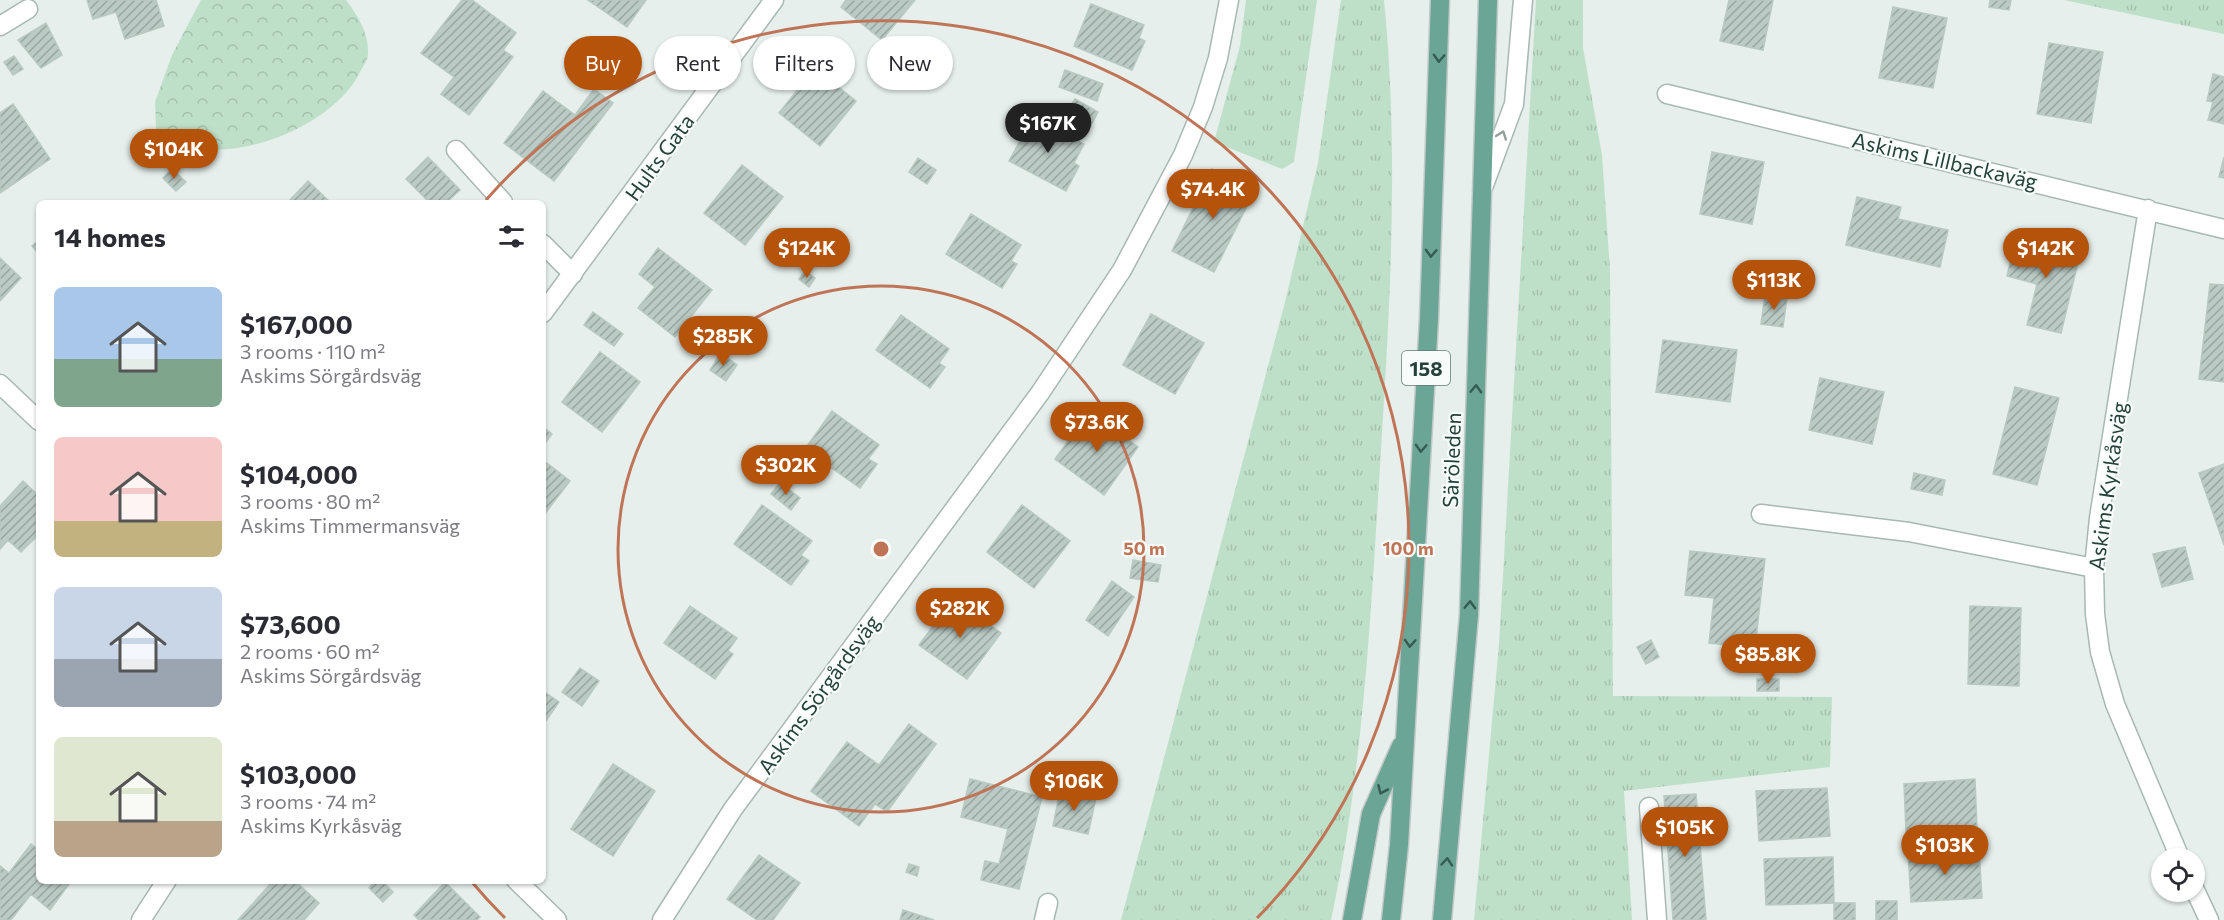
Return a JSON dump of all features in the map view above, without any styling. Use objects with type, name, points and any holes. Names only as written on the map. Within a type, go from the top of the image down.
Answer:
[{"type":"main road","name":"Säröleden","points":[[1391,920],[1399,845],[1429,320],[1440,0]]},
{"type":"main road","name":"Säröleden","points":[[1442,920],[1469,615],[1488,0]]},
{"type":"main road","points":[[1352,920],[1371,813],[1405,736]]},
{"type":"street","name":"Hults Gata","points":[[546,309],[774,0]]},
{"type":"street","name":"Askims Sörgårdsväg","points":[[662,920],[733,809],[1040,393],[1122,270],[1183,155],[1203,107],[1218,58],[1229,0]]},
{"type":"street","points":[[1482,190],[1514,104],[1523,0]]},
{"type":"street","points":[[0,26],[28,9]]},
{"type":"street","name":"Askims Lillbackaväg","points":[[1666,93],[2224,229]]},
{"type":"street","points":[[456,150],[501,200]]},
{"type":"street","name":"Askims Kyrkåsväg","points":[[2148,209],[2099,518],[2094,568],[2100,652],[2115,704],[2176,848]]},
{"type":"street","points":[[546,247],[573,274]]},
{"type":"street","points":[[2,390],[36,419]]},
{"type":"street","points":[[1761,514],[1909,532],[2094,568]]},
{"type":"street","points":[[1649,807],[1657,920]]},
{"type":"street","points":[[145,918],[165,884]]},
{"type":"street","points":[[520,884],[557,920]]},
{"type":"street","points":[[2201,902],[2210,920]]},
{"type":"green space","points":[[201,0],[346,0],[365,32],[368,46],[367,59],[344,95],[322,114],[296,130],[266,141],[236,148],[206,149],[179,143],[156,130],[155,102],[172,55]]},
{"type":"green space","points":[[1246,0],[1317,0],[1294,162],[1282,169],[1214,142],[1240,46]]},
{"type":"green space","points":[[1341,0],[1384,0],[1389,60],[1392,180],[1386,362],[1368,647],[1350,812],[1331,920],[1121,920],[1284,306],[1318,163]]},
{"type":"green space","points":[[1536,0],[1583,0],[1583,48],[1602,155],[1610,270],[1613,696],[1832,697],[1830,767],[1624,791],[1632,920],[1474,920],[1499,644]]},
{"type":"green space","points":[[2064,0],[2224,0],[2224,34]]},
{"type":"building","points":[[87,0],[156,0],[164,26],[125,39],[116,12],[93,19]]},
{"type":"building","points":[[462,0],[472,0],[516,33],[503,50],[513,57],[469,115],[441,94],[454,77],[421,53]]},
{"type":"building","points":[[588,0],[646,0],[627,27]]},
{"type":"building","points":[[846,0],[915,0],[885,36],[877,36],[841,7]]},
{"type":"building","points":[[1729,0],[1773,0],[1763,50],[1720,41]]},
{"type":"building","points":[[1990,0],[2011,0],[2009,10],[1989,7]]},
{"type":"building","points":[[1091,4],[1144,25],[1139,38],[1145,41],[1132,70],[1074,46]]},
{"type":"building","points":[[1893,7],[1947,18],[1933,88],[1879,78]]},
{"type":"building","points":[[46,23],[62,55],[41,68],[18,40]]},
{"type":"building","points":[[2049,43],[2103,52],[2091,123],[2037,114]]},
{"type":"building","points":[[14,56],[23,69],[13,75],[4,62]]},
{"type":"building","points":[[1065,70],[1103,84],[1097,101],[1059,87]]},
{"type":"building","points":[[2213,74],[2224,77],[2224,124],[2208,120],[2213,102],[2207,101]]},
{"type":"building","points":[[593,90],[613,103],[554,181],[504,143],[543,91],[575,115]]},
{"type":"building","points":[[797,90],[842,90],[856,101],[820,146],[779,113]]},
{"type":"building","points":[[1075,99],[1098,112],[1089,129],[1065,115]]},
{"type":"building","points":[[13,104],[50,159],[0,193],[0,113]]},
{"type":"building","points":[[1033,117],[1084,144],[1074,163],[1079,166],[1066,191],[1009,161]]},
{"type":"building","points":[[1712,152],[1764,162],[1752,224],[1700,214]]},
{"type":"building","points":[[428,157],[460,190],[449,200],[427,200],[406,179]]},
{"type":"building","points":[[2224,157],[2224,178],[2219,177]]},
{"type":"building","points":[[918,158],[936,170],[927,184],[909,172]]},
{"type":"building","points":[[742,165],[783,197],[745,245],[704,213]]},
{"type":"building","points":[[172,169],[186,182],[176,191],[163,178]]},
{"type":"building","points":[[1212,169],[1255,190],[1214,272],[1172,251]]},
{"type":"building","points":[[308,181],[328,200],[290,200]]},
{"type":"building","points":[[1857,197],[1901,207],[1898,219],[1948,230],[1940,267],[1846,245]]},
{"type":"building","points":[[971,214],[1021,245],[1011,261],[1017,264],[1002,288],[946,254]]},
{"type":"building","points":[[2017,234],[2081,250],[2061,333],[2027,325],[2037,284],[2007,276]]},
{"type":"building","points":[[658,248],[712,290],[675,337],[638,308],[655,287],[639,274]]},
{"type":"building","points":[[0,258],[21,278],[0,301]]},
{"type":"building","points":[[805,271],[815,278],[809,287],[799,279]]},
{"type":"building","points":[[2210,284],[2224,285],[2224,382],[2199,379]]},
{"type":"building","points":[[1765,295],[1787,298],[1783,327],[1761,324]]},
{"type":"building","points":[[593,312],[623,334],[614,346],[584,325]]},
{"type":"building","points":[[1151,314],[1204,343],[1175,394],[1123,365]]},
{"type":"building","points":[[901,315],[949,349],[939,363],[945,367],[930,388],[876,350]]},
{"type":"building","points":[[1663,340],[1737,350],[1730,402],[1656,392]]},
{"type":"building","points":[[600,352],[640,382],[602,432],[562,402]]},
{"type":"building","points":[[721,353],[737,365],[726,381],[710,370]]},
{"type":"building","points":[[1820,378],[1884,392],[1872,444],[1809,430]]},
{"type":"building","points":[[2015,387],[2059,398],[2037,485],[1993,474]]},
{"type":"building","points":[[832,411],[879,445],[868,459],[877,464],[860,488],[805,449]]},
{"type":"building","points":[[1089,412],[1138,447],[1104,495],[1055,459]]},
{"type":"building","points":[[546,429],[552,434],[546,442]]},
{"type":"building","points":[[546,462],[570,481],[546,512]]},
{"type":"building","points":[[2224,464],[2224,545],[2199,473]]},
{"type":"building","points":[[1914,473],[1945,480],[1942,495],[1911,489]]},
{"type":"building","points":[[23,481],[36,493],[36,537],[21,552],[8,540],[0,549],[0,506]]},
{"type":"building","points":[[780,483],[800,498],[791,510],[771,494]]},
{"type":"building","points":[[762,505],[812,541],[801,555],[809,561],[791,585],[734,544]]},
{"type":"building","points":[[1022,505],[1070,541],[1034,588],[987,552]]},
{"type":"building","points":[[2185,547],[2193,579],[2162,587],[2153,554]]},
{"type":"building","points":[[1690,551],[1765,559],[1755,648],[1709,643],[1714,598],[1685,595]]},
{"type":"building","points":[[1133,560],[1161,565],[1158,582],[1130,578]]},
{"type":"building","points":[[1112,581],[1134,597],[1108,636],[1086,620]]},
{"type":"building","points":[[953,599],[1001,633],[967,679],[919,645]]},
{"type":"building","points":[[690,606],[737,638],[728,651],[733,654],[715,679],[664,643]]},
{"type":"building","points":[[1970,606],[2021,608],[2019,686],[1968,684]]},
{"type":"building","points":[[1651,640],[1659,657],[1646,664],[1637,647]]},
{"type":"building","points":[[580,668],[599,681],[582,706],[562,692]]},
{"type":"building","points":[[1757,679],[1779,679],[1779,691],[1757,691]]},
{"type":"building","points":[[546,693],[559,702],[546,721]]},
{"type":"building","points":[[909,724],[936,744],[887,812],[875,804],[859,826],[811,791],[847,742],[879,765]]},
{"type":"building","points":[[613,764],[655,791],[613,856],[571,829]]},
{"type":"building","points":[[970,779],[1042,797],[1019,889],[981,880],[985,861],[999,864],[1008,829],[961,817]]},
{"type":"building","points":[[1975,779],[1977,828],[1906,832],[1904,784]]},
{"type":"building","points":[[1827,788],[1830,836],[1759,841],[1756,791]]},
{"type":"building","points":[[1060,791],[1096,798],[1088,834],[1053,826]]},
{"type":"building","points":[[1696,794],[1706,920],[1673,920],[1664,796]]},
{"type":"building","points":[[31,844],[36,848],[36,884],[69,884],[50,910],[31,894],[11,920],[0,920],[0,866],[9,873]]},
{"type":"building","points":[[1979,849],[1982,898],[1911,902],[1908,853]]},
{"type":"building","points":[[759,855],[800,883],[773,920],[757,920],[727,899]]},
{"type":"building","points":[[1833,857],[1834,903],[1766,905],[1764,859]]},
{"type":"building","points":[[909,864],[919,867],[917,876],[906,872]]},
{"type":"building","points":[[270,884],[298,884],[319,903],[304,920],[238,920]]},
{"type":"building","points":[[372,884],[385,884],[393,892],[383,902],[369,888]]},
{"type":"building","points":[[443,884],[447,884],[480,917],[477,920],[419,920],[414,915]]},
{"type":"building","points":[[1876,901],[1897,901],[1897,920],[1876,920]]},
{"type":"building","points":[[1834,903],[1855,903],[1855,920],[1834,920]]},
{"type":"building","points":[[903,910],[934,920],[900,920]]}]
